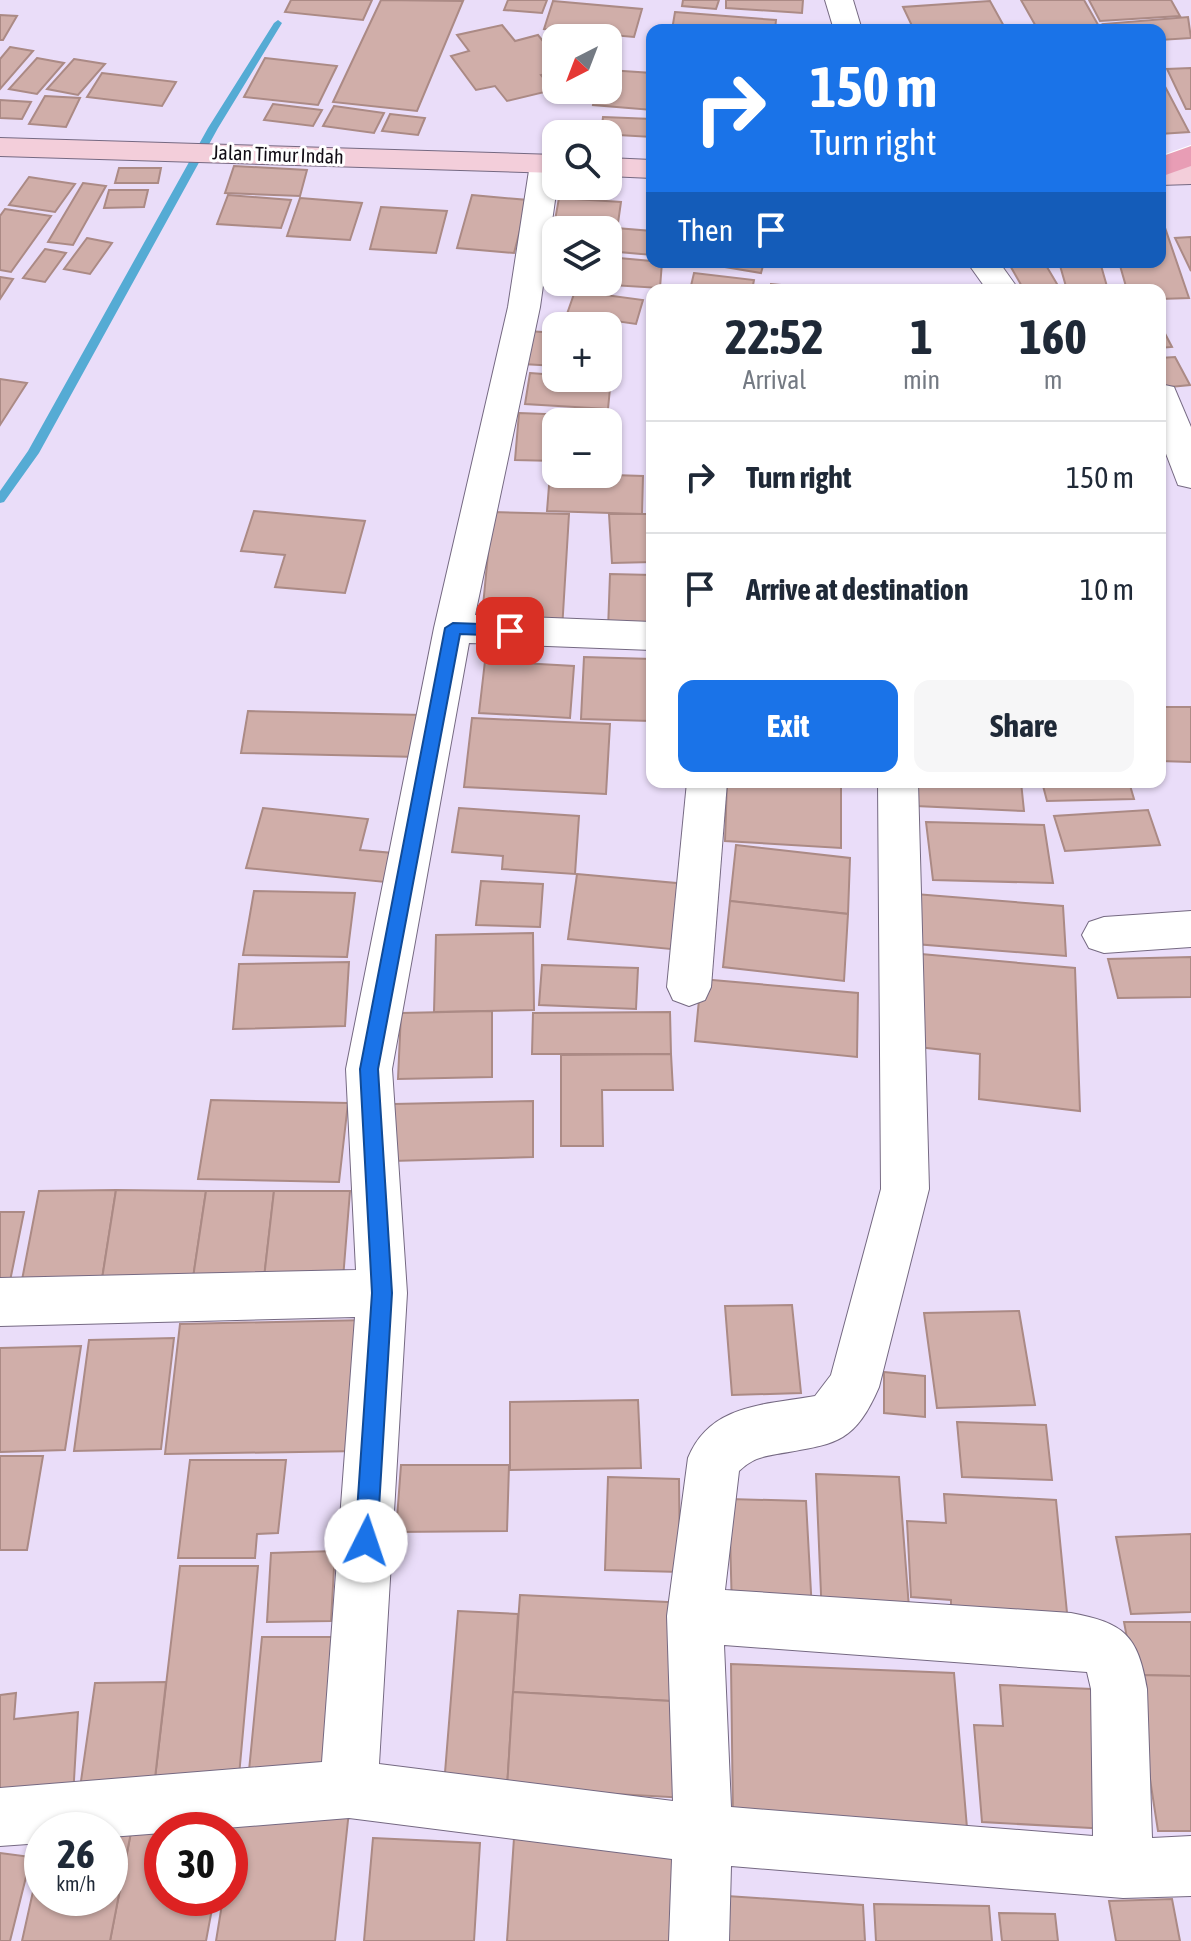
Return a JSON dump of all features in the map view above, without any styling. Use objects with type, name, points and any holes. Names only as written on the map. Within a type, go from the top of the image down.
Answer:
[{"type":"main road","points":[[1166,165],[1191,155]]},
{"type":"main road","points":[[1166,183],[1191,188]]},
{"type":"street","points":[[839,0],[846,24]]},
{"type":"street","name":"Jalan Timur Indah","points":[[0,147],[542,164]]},
{"type":"street","points":[[622,168],[646,169]]},
{"type":"street","points":[[1166,176],[1191,175]]},
{"type":"street","points":[[349,1789],[382,1293],[369,1069],[453,628],[524,307],[544,200]]},
{"type":"street","points":[[1171,394],[1191,476]]},
{"type":"street","points":[[453,628],[646,636]]},
{"type":"street","points":[[689,987],[706,788]]},
{"type":"street","points":[[699,1941],[703,1834],[695,1616],[714,1458],[740,1435],[829,1419],[853,1387],[905,1189],[898,788]]},
{"type":"street","points":[[1104,935],[1191,929]]},
{"type":"street","points":[[0,1302],[382,1293]]},
{"type":"street","points":[[695,1616],[1056,1639],[1101,1646],[1115,1660],[1119,1689],[1123,1868]]},
{"type":"street","points":[[0,1817],[349,1789],[703,1834],[1123,1868],[1191,1866]]},
{"type":"building","points":[[291,0],[372,0],[363,20],[285,12]]},
{"type":"building","points":[[381,0],[463,1],[417,111],[333,102]]},
{"type":"building","points":[[508,0],[547,0],[542,13],[504,10]]},
{"type":"building","points":[[683,0],[719,0],[716,9],[682,6]]},
{"type":"building","points":[[726,0],[803,0],[802,13],[726,8]]},
{"type":"building","points":[[1021,0],[1084,0],[1098,24],[1035,24]]},
{"type":"building","points":[[1089,0],[1171,0],[1180,16],[1100,21]]},
{"type":"building","points":[[553,1],[642,9],[634,37],[622,36],[622,24],[546,24]]},
{"type":"building","points":[[990,1],[1003,24],[911,24],[903,7]]},
{"type":"building","points":[[675,12],[776,20],[776,24],[673,24]]},
{"type":"building","points":[[0,15],[17,16],[3,40],[0,40]]},
{"type":"building","points":[[1188,17],[1191,38],[1166,40],[1166,24],[1103,24]]},
{"type":"building","points":[[502,25],[515,41],[538,35],[542,40],[542,93],[507,101],[495,86],[476,90],[451,56],[469,51],[457,35]]},
{"type":"building","points":[[10,47],[33,51],[0,89],[0,59]]},
{"type":"building","points":[[37,58],[64,63],[37,94],[9,89]]},
{"type":"building","points":[[265,58],[337,66],[318,105],[244,97]]},
{"type":"building","points":[[74,59],[105,64],[78,95],[47,89]]},
{"type":"building","points":[[1191,68],[1191,109],[1186,109],[1167,69]]},
{"type":"building","points":[[622,71],[646,73],[646,109],[593,105],[622,104]]},
{"type":"building","points":[[102,73],[176,82],[162,106],[87,97]]},
{"type":"building","points":[[1166,88],[1189,132],[1166,134]]},
{"type":"building","points":[[45,96],[80,98],[66,127],[29,124]]},
{"type":"building","points":[[0,100],[31,102],[22,119],[0,118]]},
{"type":"building","points":[[273,104],[322,110],[313,126],[264,120]]},
{"type":"building","points":[[334,106],[384,113],[374,133],[323,126]]},
{"type":"building","points":[[390,114],[425,118],[418,135],[382,131]]},
{"type":"building","points":[[603,117],[646,119],[646,137],[622,135],[622,120],[603,120]]},
{"type":"building","points":[[234,166],[307,170],[300,196],[225,193]]},
{"type":"building","points":[[119,168],[161,168],[158,183],[115,183]]},
{"type":"building","points":[[29,177],[75,184],[55,212],[9,205]]},
{"type":"building","points":[[83,183],[106,186],[73,245],[48,242]]},
{"type":"building","points":[[109,190],[148,190],[144,207],[104,208]]},
{"type":"building","points":[[228,195],[291,200],[281,228],[217,224]]},
{"type":"building","points":[[472,195],[528,200],[514,253],[457,248]]},
{"type":"building","points":[[300,198],[362,203],[350,240],[287,236]]},
{"type":"building","points":[[559,200],[621,202],[619,216],[556,216]]},
{"type":"building","points":[[381,207],[447,211],[436,253],[370,249]]},
{"type":"building","points":[[5,209],[51,216],[11,272],[0,270],[0,216]]},
{"type":"building","points":[[622,228],[646,230],[646,254],[622,252]]},
{"type":"building","points":[[1166,231],[1189,298],[1166,299],[1166,284],[1125,284],[1121,268],[1166,268]]},
{"type":"building","points":[[1191,237],[1191,271],[1175,238]]},
{"type":"building","points":[[87,238],[112,243],[90,274],[64,269]]},
{"type":"building","points":[[45,249],[66,253],[45,282],[23,278]]},
{"type":"building","points":[[622,258],[646,261],[646,268],[662,268],[660,284],[646,284],[646,287],[622,286]]},
{"type":"building","points":[[731,268],[762,268],[761,273]]},
{"type":"building","points":[[1011,268],[1048,268],[1057,284],[1021,284]]},
{"type":"building","points":[[1061,268],[1102,268],[1106,284],[1065,284]]},
{"type":"building","points":[[694,273],[754,280],[753,284],[691,284]]},
{"type":"building","points":[[0,277],[13,279],[0,299]]},
{"type":"building","points":[[573,296],[643,300],[636,324],[622,322],[622,312],[568,312]]},
{"type":"building","points":[[528,331],[542,332],[542,365],[523,364]]},
{"type":"building","points":[[1175,357],[1190,385],[1166,387],[1166,358]]},
{"type":"building","points":[[530,373],[542,374],[542,392],[610,392],[608,408],[525,404]]},
{"type":"building","points":[[0,379],[27,383],[0,425]]},
{"type":"building","points":[[519,413],[542,414],[542,461],[515,460]]},
{"type":"building","points":[[622,475],[643,476],[642,514],[547,511],[549,488],[622,488]]},
{"type":"building","points":[[254,511],[365,521],[345,593],[275,587],[285,555],[241,551]]},
{"type":"building","points":[[492,512],[569,514],[562,630],[481,627]]},
{"type":"building","points":[[609,514],[646,514],[646,562],[612,563]]},
{"type":"building","points":[[610,574],[646,575],[646,631],[608,630]]},
{"type":"building","points":[[584,657],[646,659],[646,721],[581,719]]},
{"type":"building","points":[[485,661],[574,666],[570,718],[479,713]]},
{"type":"building","points":[[1166,707],[1191,707],[1191,762],[1166,761]]},
{"type":"building","points":[[248,711],[423,715],[419,757],[241,753]]},
{"type":"building","points":[[472,718],[610,724],[606,794],[464,787]]},
{"type":"building","points":[[727,788],[841,788],[841,848],[725,841]]},
{"type":"building","points":[[914,788],[1022,788],[1024,811],[916,806]]},
{"type":"building","points":[[1044,788],[1131,788],[1134,799],[1047,801]]},
{"type":"building","points":[[263,808],[368,819],[360,850],[393,853],[385,882],[246,868]]},
{"type":"building","points":[[459,808],[579,816],[575,874],[502,869],[503,856],[452,852]]},
{"type":"building","points":[[1148,810],[1160,845],[1065,851],[1054,816]]},
{"type":"building","points":[[926,822],[1044,825],[1053,883],[933,880]]},
{"type":"building","points":[[736,845],[850,858],[848,914],[730,901]]},
{"type":"building","points":[[577,874],[687,884],[681,950],[568,939]]},
{"type":"building","points":[[481,881],[543,884],[540,927],[476,925]]},
{"type":"building","points":[[254,891],[355,893],[347,957],[243,955]]},
{"type":"building","points":[[915,894],[1063,906],[1066,956],[915,944]]},
{"type":"building","points":[[730,901],[848,914],[844,981],[723,967]]},
{"type":"building","points":[[533,933],[534,1010],[434,1012],[436,935]]},
{"type":"building","points":[[921,954],[1075,968],[1080,1111],[979,1099],[980,1054],[918,1047]]},
{"type":"building","points":[[1191,957],[1191,997],[1118,998],[1108,959]]},
{"type":"building","points":[[349,962],[345,1026],[233,1029],[239,964]]},
{"type":"building","points":[[542,965],[638,968],[636,1009],[539,1005]]},
{"type":"building","points":[[701,979],[858,993],[857,1057],[695,1041]]},
{"type":"building","points":[[492,1011],[492,1077],[398,1079],[401,1013]]},
{"type":"building","points":[[670,1012],[671,1054],[532,1054],[533,1013]]},
{"type":"building","points":[[671,1054],[673,1090],[602,1090],[603,1146],[561,1146],[561,1055]]},
{"type":"building","points":[[211,1100],[348,1103],[339,1182],[198,1179]]},
{"type":"building","points":[[533,1101],[533,1157],[392,1161],[394,1104]]},
{"type":"building","points":[[116,1190],[102,1279],[22,1280],[39,1191]]},
{"type":"building","points":[[116,1190],[206,1191],[193,1278],[102,1279]]},
{"type":"building","points":[[206,1191],[274,1191],[264,1278],[193,1278]]},
{"type":"building","points":[[274,1191],[350,1191],[343,1279],[264,1278]]},
{"type":"building","points":[[0,1212],[24,1212],[10,1281],[0,1281]]},
{"type":"building","points":[[792,1305],[801,1393],[732,1395],[725,1306]]},
{"type":"building","points":[[1019,1311],[1035,1405],[937,1408],[924,1313]]},
{"type":"building","points":[[367,1320],[360,1451],[165,1454],[180,1324]]},
{"type":"building","points":[[174,1338],[161,1449],[74,1451],[89,1340]]},
{"type":"building","points":[[81,1346],[65,1450],[0,1452],[0,1348]]},
{"type":"building","points":[[884,1372],[925,1376],[925,1417],[884,1413]]},
{"type":"building","points":[[638,1400],[641,1468],[510,1470],[510,1402]]},
{"type":"building","points":[[957,1422],[1046,1425],[1052,1480],[962,1477]]},
{"type":"building","points":[[0,1456],[43,1456],[27,1550],[0,1550]]},
{"type":"building","points":[[190,1460],[286,1460],[278,1533],[257,1534],[255,1558],[178,1558]]},
{"type":"building","points":[[401,1465],[509,1465],[507,1531],[396,1532]]},
{"type":"building","points":[[816,1474],[899,1477],[910,1621],[822,1618]]},
{"type":"building","points":[[608,1477],[679,1479],[680,1572],[605,1570]]},
{"type":"building","points":[[944,1494],[1056,1500],[1068,1623],[951,1616],[951,1600],[911,1597],[907,1521],[946,1523]]},
{"type":"building","points":[[729,1499],[806,1501],[812,1611],[732,1610]]},
{"type":"building","points":[[1191,1534],[1191,1612],[1131,1614],[1116,1537]]},
{"type":"building","points":[[335,1551],[331,1621],[267,1622],[271,1553]]},
{"type":"building","points":[[180,1566],[258,1566],[238,1787],[154,1787]]},
{"type":"building","points":[[520,1595],[688,1603],[688,1702],[513,1692]]},
{"type":"building","points":[[458,1611],[518,1614],[507,1788],[444,1785]]},
{"type":"building","points":[[1124,1622],[1191,1622],[1191,1676],[1134,1675]]},
{"type":"building","points":[[262,1637],[337,1637],[326,1782],[248,1781]]},
{"type":"building","points":[[731,1664],[954,1673],[967,1828],[733,1818]]},
{"type":"building","points":[[1134,1675],[1191,1676],[1191,1831],[1158,1831]]},
{"type":"building","points":[[166,1682],[154,1787],[80,1788],[95,1683]]},
{"type":"building","points":[[1000,1685],[1092,1689],[1109,1829],[982,1822],[974,1725],[1003,1726]]},
{"type":"building","points":[[513,1692],[688,1702],[687,1798],[507,1788]]},
{"type":"building","points":[[16,1693],[14,1719],[78,1712],[73,1797],[0,1806],[0,1695]]},
{"type":"building","points":[[236,1805],[349,1811],[335,1941],[216,1941],[220,1916],[248,1916],[248,1812],[235,1812]]},
{"type":"building","points":[[128,1827],[132,1827],[128,1848]]},
{"type":"building","points":[[132,1827],[144,1828],[144,1916],[211,1916],[206,1941],[110,1941],[115,1916],[128,1916],[128,1848]]},
{"type":"building","points":[[373,1838],[480,1843],[474,1941],[364,1941]]},
{"type":"building","points":[[514,1838],[686,1851],[683,1941],[507,1941]]},
{"type":"building","points":[[0,1853],[24,1856],[24,1885],[10,1941],[0,1941]]},
{"type":"building","points":[[727,1896],[863,1905],[865,1941],[727,1941]]},
{"type":"building","points":[[1172,1899],[1180,1941],[1116,1941],[1109,1901]]},
{"type":"building","points":[[874,1904],[989,1906],[992,1941],[876,1941]]},
{"type":"building","points":[[999,1913],[1055,1914],[1058,1941],[1002,1941]]},
{"type":"building","points":[[28,1916],[115,1916],[110,1941],[22,1941]]},
{"type":"waterway","points":[[0,499],[33,453],[213,128],[278,23]]},
{"type":"route","points":[[366,1541],[382,1293],[369,1069],[453,628],[510,631]]}]
